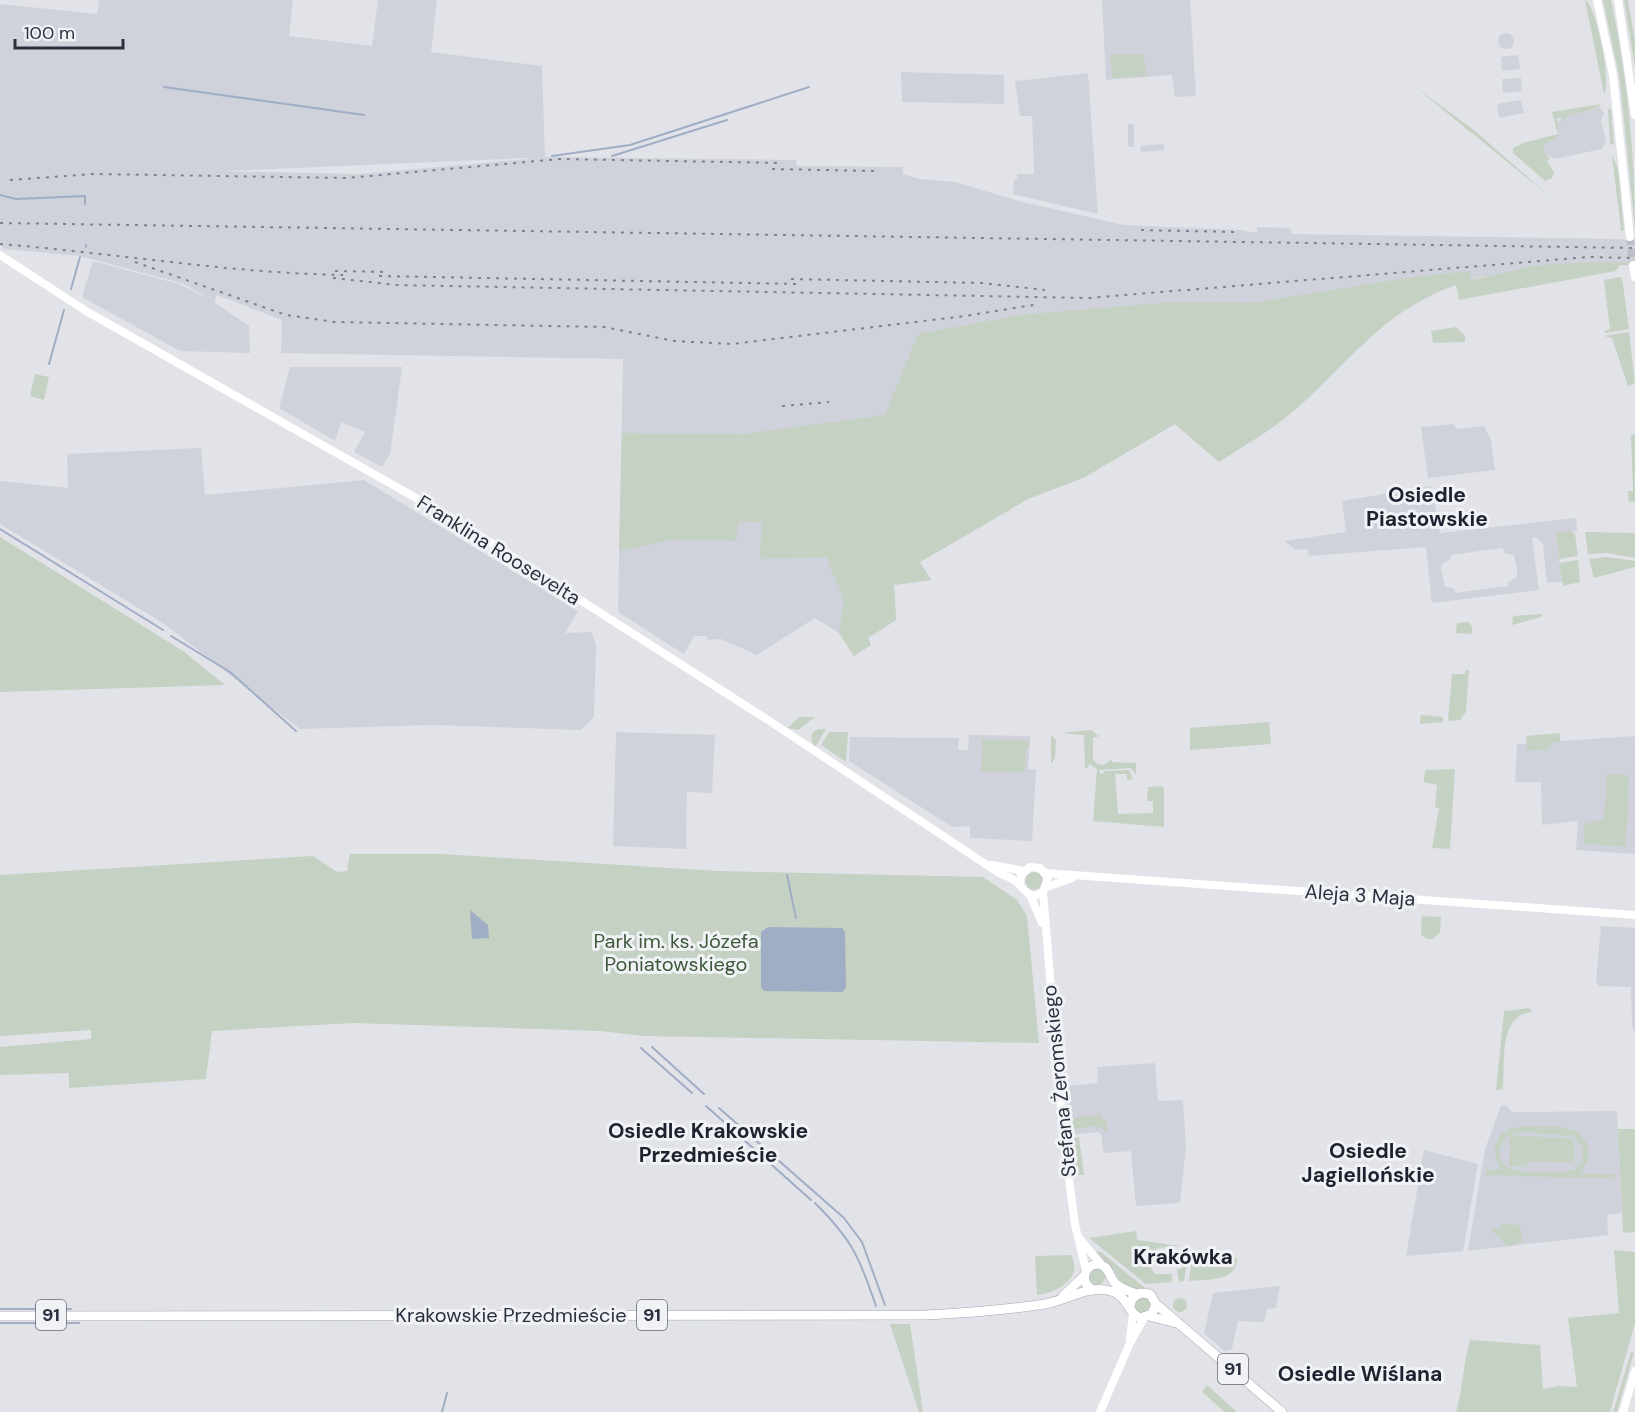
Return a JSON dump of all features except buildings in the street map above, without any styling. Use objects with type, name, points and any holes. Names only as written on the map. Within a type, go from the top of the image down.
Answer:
[{"type":"main road","points":[[1056,1301],[1091,1265],[1101,1264]]},
{"type":"main road","name":"91","points":[[1101,1264],[1108,1269],[1121,1288],[1137,1294],[1150,1294],[1156,1304],[1184,1325],[1282,1412]]},
{"type":"main road","points":[[1085,1273],[1086,1284],[1092,1290]]},
{"type":"main road","points":[[1103,1290],[1109,1284],[1111,1276]]},
{"type":"main road","name":"91","points":[[1092,1290],[1119,1294],[1132,1310],[1147,1317],[1184,1325]]},
{"type":"main road","name":"Krakowskie Przedmieście","points":[[0,1316],[926,1315],[1056,1301],[1092,1290]]},
{"type":"main road","points":[[1132,1310],[1132,1299],[1137,1294]]},
{"type":"main road","points":[[1147,1317],[1154,1311],[1156,1304]]},
{"type":"street","points":[[1597,0],[1613,75],[1630,237]]},
{"type":"street","points":[[1617,0],[1635,116]]},
{"type":"street","name":"Franklina Roosevelta","points":[[0,255],[86,311],[460,523],[1020,885]]},
{"type":"street","points":[[1633,265],[1635,277]]},
{"type":"street","name":"Franklina Roosevelta","points":[[987,864],[1024,871]]},
{"type":"street","points":[[1037,867],[1045,873],[1045,890],[1030,895],[1020,885],[1024,871],[1037,867]]},
{"type":"street","name":"Aleja 3 Maja","points":[[1045,873],[1635,915]]},
{"type":"street","name":"Aleja 3 Maja","points":[[1045,890],[1056,882],[1084,877]]},
{"type":"street","name":"Stefana Żeromskiego","points":[[1045,890],[1044,929],[1063,1132],[1085,1273]]},
{"type":"street","name":"Stefana Żeromskiego","points":[[1030,895],[1044,929]]},
{"type":"street","name":"Stefana Żeromskiego","points":[[1077,1233],[1101,1264]]},
{"type":"street","points":[[1130,1343],[1132,1310]]},
{"type":"street","points":[[1100,1412],[1130,1343],[1147,1317]]},
{"type":"street","points":[[1623,1412],[1635,1371]]},
{"type":"shaded area","points":[[99,0],[293,0],[289,36],[372,46],[378,0],[437,0],[431,52],[542,66],[545,157],[796,160],[797,166],[903,167],[903,174],[919,179],[955,182],[1022,202],[1124,225],[1241,230],[1257,233],[1257,227],[1291,228],[1292,234],[1617,239],[1635,241],[1635,262],[1585,262],[1480,277],[1441,290],[1403,311],[1378,329],[1284,418],[1219,462],[1175,424],[1085,477],[1028,499],[920,562],[931,580],[894,585],[896,620],[868,638],[871,645],[854,656],[839,633],[815,618],[757,655],[721,639],[708,640],[707,636],[694,636],[684,654],[618,612],[623,359],[281,353],[282,320],[217,295],[214,302],[249,326],[250,353],[180,351],[82,297],[93,261],[179,284],[211,300],[184,284],[80,256],[5,249],[0,245],[0,4],[97,14]],"holes":[[[528,159],[360,174],[222,171]]]},
{"type":"shaded area","points":[[1102,0],[1190,0],[1196,96],[1175,97],[1172,75],[1106,80]]},
{"type":"shaded area","points":[[1506,33],[1512,35],[1514,41],[1512,47],[1506,49],[1500,47],[1498,41],[1500,35]]},
{"type":"shaded area","points":[[1518,55],[1520,69],[1502,71],[1501,57]]},
{"type":"shaded area","points":[[901,72],[1004,75],[1004,104],[902,102]]},
{"type":"shaded area","points":[[1088,73],[1098,214],[1013,194],[1014,179],[1017,179],[1017,174],[1034,174],[1032,116],[1020,116],[1015,81]]},
{"type":"shaded area","points":[[1521,78],[1522,91],[1503,93],[1502,79]]},
{"type":"shaded area","points":[[1521,100],[1524,113],[1499,118],[1497,104]]},
{"type":"shaded area","points":[[1599,106],[1604,113],[1601,121],[1606,141],[1602,149],[1554,159],[1545,154],[1543,145],[1559,136],[1557,122],[1569,115],[1590,111]]},
{"type":"shaded area","points":[[1128,124],[1134,124],[1134,147],[1128,147]]},
{"type":"shaded area","points":[[1164,144],[1164,150],[1141,152],[1140,146]]},
{"type":"shaded area","points":[[290,367],[402,367],[390,454],[382,467],[354,452],[365,432],[341,422],[335,441],[279,408]]},
{"type":"shaded area","points":[[1454,424],[1457,429],[1484,426],[1491,439],[1495,470],[1428,478],[1421,427]]},
{"type":"shaded area","points":[[201,448],[205,495],[364,480],[578,611],[565,633],[591,632],[596,644],[594,717],[581,730],[432,725],[300,729],[163,623],[0,524],[0,481],[68,488],[67,454]]},
{"type":"shaded area","points":[[1431,486],[1440,533],[1576,518],[1577,531],[1556,534],[1562,582],[1547,583],[1543,544],[1536,537],[1532,538],[1539,590],[1432,603],[1426,547],[1309,556],[1307,549],[1296,550],[1284,541],[1346,532],[1342,501]],"holes":[[[1503,548],[1504,553],[1514,555],[1517,569],[1517,577],[1508,582],[1508,586],[1455,593],[1454,588],[1445,587],[1441,568],[1443,563],[1451,560],[1450,555]]]},
{"type":"shaded area","points":[[616,732],[715,735],[712,793],[687,792],[686,849],[613,846]]},
{"type":"shaded area","points":[[969,735],[1030,736],[1028,769],[1036,770],[1032,841],[970,838],[970,826],[952,827],[849,761],[850,737],[959,738],[958,750],[968,750]]},
{"type":"shaded area","points":[[1635,736],[1635,854],[1576,850],[1578,821],[1542,825],[1541,782],[1515,782],[1517,744]]},
{"type":"shaded area","points":[[1601,926],[1635,928],[1635,1032],[1632,1027],[1631,987],[1599,986],[1596,982]]},
{"type":"shaded area","points":[[1155,1063],[1158,1101],[1183,1100],[1186,1147],[1180,1203],[1136,1206],[1131,1151],[1104,1153],[1101,1134],[1098,1132],[1072,1135],[1068,1086],[1098,1083],[1097,1067]]},
{"type":"shaded area","points":[[1501,1106],[1507,1106],[1512,1112],[1617,1111],[1622,1213],[1607,1215],[1608,1235],[1468,1251],[1485,1149]]},
{"type":"shaded area","points":[[1424,1150],[1478,1164],[1463,1251],[1406,1256]]},
{"type":"shaded area","points":[[1280,1286],[1276,1308],[1267,1309],[1264,1322],[1238,1321],[1232,1349],[1224,1351],[1204,1333],[1213,1293]]},
{"type":"green space","points":[[1585,0],[1594,15],[1602,45],[1606,76],[1604,94]]},
{"type":"green space","points":[[1603,0],[1611,0],[1626,85],[1634,172],[1635,229],[1620,81]]},
{"type":"green space","points":[[1624,0],[1628,0],[1635,42],[1635,67]]},
{"type":"green space","points":[[1110,54],[1144,54],[1146,76],[1112,78]]},
{"type":"green space","points":[[1414,86],[1475,131],[1554,200]]},
{"type":"green space","points":[[1601,104],[1592,110],[1571,115],[1561,121],[1561,118],[1557,118],[1559,136],[1543,145],[1545,154],[1550,158],[1547,161],[1554,172],[1552,178],[1545,181],[1513,153],[1513,148],[1523,143],[1558,134],[1552,112]]},
{"type":"green space","points":[[1608,108],[1611,110],[1614,145],[1610,144]]},
{"type":"green space","points":[[1612,155],[1618,169],[1624,230],[1621,231]]},
{"type":"green space","points":[[1585,262],[1635,262],[1635,265],[1620,265],[1616,271],[1459,300],[1456,285],[1404,311],[1363,344],[1284,419],[1219,462],[1175,424],[1085,477],[1028,499],[920,562],[931,580],[894,585],[896,620],[868,638],[871,645],[854,656],[839,633],[844,599],[826,557],[760,559],[762,523],[738,522],[736,541],[670,540],[619,551],[622,433],[743,434],[885,415],[918,334],[1019,315],[1172,302],[1251,303],[1407,278],[1470,271],[1471,280],[1532,266]]},
{"type":"green space","points":[[1622,278],[1629,329],[1606,333],[1604,331],[1610,329],[1604,280]]},
{"type":"green space","points":[[1456,327],[1465,336],[1465,342],[1433,343],[1431,331]]},
{"type":"green space","points":[[1629,332],[1635,383],[1628,386],[1612,338],[1604,336]]},
{"type":"green space","points":[[35,374],[49,377],[44,400],[30,396]]},
{"type":"green space","points":[[1631,435],[1635,435],[1635,502],[1629,502],[1628,491],[1633,491]]},
{"type":"green space","points":[[1570,531],[1575,534],[1578,556],[1559,559],[1556,534]]},
{"type":"green space","points":[[1585,532],[1635,533],[1635,558],[1607,553],[1588,554]]},
{"type":"green space","points":[[0,537],[183,651],[225,685],[0,692]]},
{"type":"green space","points":[[1607,557],[1635,561],[1635,567],[1594,578],[1589,559]]},
{"type":"green space","points":[[1578,560],[1580,582],[1563,586],[1559,563]]},
{"type":"green space","points":[[1542,614],[1541,617],[1512,625],[1513,616]]},
{"type":"green space","points":[[1468,622],[1472,626],[1472,634],[1456,633],[1457,623]]},
{"type":"green space","points":[[1466,670],[1469,670],[1466,712],[1460,720],[1448,721],[1452,674],[1465,674]]},
{"type":"green space","points":[[1421,715],[1443,717],[1443,722],[1420,724]]},
{"type":"green space","points":[[799,717],[815,717],[798,730],[788,728]]},
{"type":"green space","points":[[1269,722],[1271,744],[1190,750],[1190,728]]},
{"type":"green space","points":[[826,729],[815,747],[811,739],[813,732]]},
{"type":"green space","points":[[1092,730],[1098,736],[1103,735],[1093,738],[1093,759],[1097,764],[1104,765],[1112,759],[1112,762],[1136,763],[1136,774],[1130,768],[1099,770],[1101,775],[1105,771],[1129,770],[1133,779],[1127,780],[1127,774],[1115,774],[1118,814],[1153,813],[1153,801],[1147,801],[1148,787],[1162,786],[1164,789],[1164,827],[1093,821],[1097,769],[1089,764],[1088,768],[1085,768],[1084,735],[1060,733]]},
{"type":"green space","points":[[829,732],[848,732],[846,762],[821,745]]},
{"type":"green space","points":[[1560,733],[1560,742],[1551,743],[1551,749],[1527,751],[1526,736]]},
{"type":"green space","points":[[1051,735],[1056,740],[1055,758],[1051,764]]},
{"type":"green space","points":[[982,739],[1030,741],[1029,749],[1026,749],[1025,773],[981,771]]},
{"type":"green space","points":[[1455,769],[1450,849],[1432,848],[1439,808],[1435,807],[1437,785],[1424,782],[1425,770]]},
{"type":"green space","points":[[1607,774],[1629,775],[1626,847],[1584,844],[1584,824],[1604,819]]},
{"type":"green space","name":"Park im. ks. Józefa Poniatowskiego","points":[[350,854],[441,854],[718,871],[983,877],[1017,900],[1027,916],[1039,1043],[644,1036],[600,1031],[353,1023],[212,1031],[206,1079],[69,1088],[69,1073],[0,1075],[0,1047],[91,1039],[91,1030],[0,1036],[0,875],[313,856],[337,872],[347,871]]},
{"type":"green space","points":[[1034,872],[1040,875],[1043,881],[1040,887],[1034,890],[1028,887],[1025,881],[1028,875]]},
{"type":"green space","points":[[1422,916],[1441,917],[1440,932],[1433,939],[1427,939],[1421,935]]},
{"type":"green space","points":[[1530,1008],[1532,1012],[1521,1015],[1508,1031],[1504,1054],[1503,1089],[1496,1090],[1504,1011]]},
{"type":"green space","points":[[1101,1115],[1102,1119],[1107,1121],[1107,1132],[1098,1126],[1071,1129],[1070,1118]]},
{"type":"green space","points":[[1547,1126],[1577,1132],[1584,1138],[1589,1151],[1587,1161],[1580,1173],[1615,1174],[1614,1179],[1486,1175],[1486,1170],[1502,1170],[1496,1157],[1496,1144],[1503,1133],[1509,1129]],"holes":[[[1519,1132],[1574,1136],[1583,1148],[1583,1154],[1579,1165],[1570,1171],[1552,1173],[1520,1171],[1507,1167],[1500,1157],[1499,1150],[1506,1137]]]},
{"type":"green space","points":[[1618,1129],[1635,1129],[1635,1232],[1623,1233]]},
{"type":"green space","points":[[1510,1135],[1574,1139],[1574,1163],[1527,1162],[1526,1166],[1509,1166]]},
{"type":"green space","points":[[1079,1137],[1084,1175],[1076,1175],[1071,1139]]},
{"type":"green space","points":[[1501,1224],[1519,1225],[1523,1242],[1508,1246],[1491,1229],[1501,1229]]},
{"type":"green space","points":[[1136,1231],[1137,1240],[1180,1246],[1158,1248],[1153,1252],[1151,1268],[1155,1274],[1172,1274],[1172,1282],[1146,1284],[1089,1238]]},
{"type":"green space","points":[[1183,1249],[1188,1254],[1184,1281],[1179,1282],[1177,1269],[1181,1269],[1182,1266],[1174,1265],[1172,1251]]},
{"type":"green space","points":[[1614,1250],[1635,1252],[1635,1323],[1610,1412],[1456,1412],[1470,1340],[1540,1345],[1543,1389],[1558,1386],[1577,1387],[1568,1318],[1619,1313]]},
{"type":"green space","points":[[1097,1251],[1145,1288],[1135,1289],[1123,1285],[1112,1268],[1092,1253]]},
{"type":"green space","points":[[1193,1252],[1237,1258],[1236,1266],[1220,1278],[1189,1281]]},
{"type":"green space","points":[[1071,1255],[1074,1271],[1066,1283],[1053,1291],[1037,1295],[1035,1256]]},
{"type":"green space","points":[[1094,1269],[1100,1269],[1105,1277],[1103,1283],[1094,1285],[1089,1280],[1089,1274]]},
{"type":"green space","points":[[1143,1297],[1149,1299],[1151,1305],[1149,1311],[1143,1313],[1137,1311],[1135,1305],[1137,1299]]},
{"type":"green space","points":[[1180,1298],[1185,1300],[1187,1305],[1185,1310],[1180,1312],[1175,1310],[1173,1305],[1175,1300]]},
{"type":"green space","points":[[890,1324],[910,1324],[923,1412],[919,1412]]},
{"type":"green space","points":[[1631,1352],[1634,1353],[1617,1412],[1613,1412]]},
{"type":"green space","points":[[1207,1385],[1237,1412],[1225,1412],[1202,1392]]},
{"type":"water","points":[[470,910],[488,925],[489,938],[472,939]]},
{"type":"water","points":[[768,927],[842,928],[845,932],[846,988],[842,992],[764,991],[761,987],[761,932]]},
{"type":"waterway","points":[[164,87],[364,115]]},
{"type":"waterway","points":[[552,156],[630,145],[809,87]]},
{"type":"waterway","points":[[612,156],[727,120]]},
{"type":"waterway","points":[[0,195],[16,199],[85,196],[85,204]]},
{"type":"waterway","points":[[71,289],[80,257]]},
{"type":"waterway","points":[[49,364],[64,310]]},
{"type":"waterway","points":[[0,529],[163,630]]},
{"type":"waterway","points":[[171,636],[230,672],[296,731]]},
{"type":"waterway","points":[[787,875],[796,918]]},
{"type":"waterway","points":[[652,1047],[704,1094]]},
{"type":"waterway","points":[[641,1048],[692,1093]]},
{"type":"waterway","points":[[706,1106],[811,1200]]},
{"type":"waterway","points":[[719,1108],[844,1218],[862,1242],[885,1305]]},
{"type":"waterway","points":[[815,1203],[838,1228],[853,1250],[876,1306]]},
{"type":"waterway","points":[[0,1309],[41,1309]]},
{"type":"waterway","points":[[48,1309],[71,1309]]},
{"type":"waterway","points":[[0,1323],[79,1323]]},
{"type":"waterway","points":[[442,1412],[447,1393]]},
{"type":"tunnel","points":[[1630,237],[1633,265]]},
{"type":"railway","points":[[10,180],[94,174],[347,178],[560,159],[783,163]]},
{"type":"railway","points":[[772,169],[874,171]]},
{"type":"railway","points":[[0,223],[1635,248]]},
{"type":"railway","points":[[1141,230],[1236,232]]},
{"type":"railway","points":[[0,244],[257,271],[343,275]]},
{"type":"railway","points":[[333,278],[396,285],[1088,298],[1589,257],[1635,258]]},
{"type":"railway","points":[[135,262],[286,315],[335,322],[604,327],[674,341],[732,344],[965,316],[1039,304]]},
{"type":"railway","points":[[335,271],[389,272]]},
{"type":"railway","points":[[379,276],[799,284]]},
{"type":"railway","points":[[791,279],[982,283],[1045,290]]},
{"type":"railway","points":[[782,406],[829,402]]},
{"type":"district","name":"Osiedle Piastowskie","points":[[1427,507]]},
{"type":"district","name":"Osiedle Krakowskie Przedmieście","points":[[708,1143]]},
{"type":"district","name":"Osiedle Jagiellońskie","points":[[1368,1163]]},
{"type":"district","name":"Krakówka","points":[[1183,1257]]},
{"type":"district","name":"Osiedle Wiślana","points":[[1360,1374]]}]
